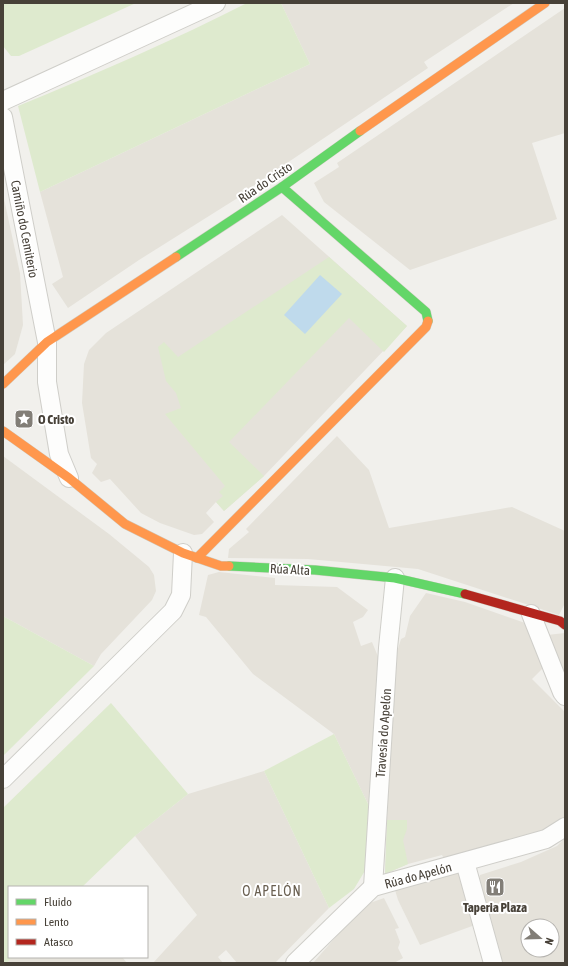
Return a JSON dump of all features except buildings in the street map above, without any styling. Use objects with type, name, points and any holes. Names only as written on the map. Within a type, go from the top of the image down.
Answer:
[{"type":"street","points":[[3,101],[216,3]]},
{"type":"street","name":"Rúa do Cristo","points":[[3,384],[47,342],[282,187],[430,81],[545,3]]},
{"type":"street","name":"Camiño do Cemiterio","points":[[3,117],[47,342]]},
{"type":"street","points":[[3,779],[173,611],[181,595],[190,556],[426,327],[428,319],[426,312],[282,187]]},
{"type":"street","name":"Rúa Alta","points":[[47,342],[47,382],[59,454],[69,478]]},
{"type":"street","name":"Rúa Alta","points":[[3,431],[69,478],[125,524],[190,556],[221,566],[315,570],[395,578],[491,600],[531,614],[560,621],[565,625]]},
{"type":"street","name":"Travesía do Apelón","points":[[373,888],[388,648],[395,578]]},
{"type":"street","points":[[531,614],[562,692],[565,696]]},
{"type":"street","name":"Rúa do Apelón","points":[[295,963],[373,888],[546,839],[565,828]]},
{"type":"street","points":[[465,862],[493,963]]},
{"type":"shaded area","points":[[281,3],[514,3],[424,62],[428,68],[247,190],[246,188],[242,190],[244,194],[139,260],[68,308],[52,284],[63,277],[40,192],[310,64]]},
{"type":"shaded area","points":[[565,8],[565,133],[532,143],[557,219],[410,270],[324,202],[314,183],[339,167],[337,163]]},
{"type":"shaded area","points":[[3,194],[20,273],[23,325],[15,354],[3,365]]},
{"type":"shaded area","points":[[282,215],[407,326],[264,476],[224,511],[216,502],[206,513],[214,522],[202,534],[194,535],[160,523],[141,513],[110,479],[101,482],[92,473],[97,464],[91,458],[82,403],[84,364],[89,350],[106,333]]},
{"type":"shaded area","points":[[337,436],[369,470],[389,528],[512,507],[565,531],[565,603],[559,615],[418,569],[308,559],[228,558],[229,549],[249,532],[246,529]]},
{"type":"shaded area","points":[[3,456],[109,534],[149,567],[154,575],[156,591],[152,600],[101,654],[94,666],[3,616]]},
{"type":"shaded area","points":[[219,572],[275,578],[275,585],[337,587],[368,610],[363,617],[353,622],[361,646],[372,642],[379,659],[370,808],[334,734],[253,674],[206,617],[199,615],[208,575]]},
{"type":"shaded area","points":[[426,593],[465,602],[525,623],[545,666],[532,679],[565,712],[565,820],[508,846],[445,861],[442,855],[408,864],[385,874],[393,665],[401,639],[405,637],[410,616]]},
{"type":"shaded area","points":[[565,633],[565,690],[547,635]]},
{"type":"shaded area","points":[[264,771],[329,908],[275,963],[237,963],[226,950],[218,957],[223,963],[153,963],[197,915],[135,836],[188,794]]},
{"type":"shaded area","points":[[565,838],[565,963],[500,963],[476,886],[480,875],[521,862],[557,846]]},
{"type":"shaded area","points":[[459,871],[475,925],[420,945],[398,900],[395,890]]},
{"type":"shaded area","points":[[384,898],[399,928],[395,929],[400,942],[398,948],[403,958],[394,963],[313,963],[356,914],[367,904]]},
{"type":"shaded area","points":[[11,958],[123,958],[127,963],[7,963]]},
{"type":"green space","points":[[3,3],[136,3],[19,56],[11,56],[3,46]]},
{"type":"green space","points":[[247,3],[281,3],[310,64],[40,192],[18,106],[134,57]]},
{"type":"green space","points":[[329,257],[407,326],[384,352],[349,318],[229,442],[264,476],[224,511],[216,502],[223,496],[219,492],[225,486],[165,414],[181,408],[176,393],[166,381],[158,347],[164,342],[178,357]]},
{"type":"green space","points":[[3,616],[94,666],[3,756]]},
{"type":"green space","points":[[111,703],[188,794],[135,836],[83,886],[8,886],[8,958],[11,958],[7,963],[3,963],[3,808]]},
{"type":"green space","points":[[334,734],[370,808],[366,869],[354,889],[329,908],[264,771]]},
{"type":"green space","points":[[387,820],[407,820],[407,829],[403,840],[408,864],[385,874]]},
{"type":"water","points":[[320,275],[342,294],[305,334],[284,315]]},
{"type":"traffic: fast","points":[[176,257],[282,187],[360,131]]},
{"type":"traffic: fast","points":[[282,187],[426,312],[428,321]]},
{"type":"traffic: fast","points":[[229,566],[315,570],[395,578],[465,594]]},
{"type":"traffic: slow","points":[[360,131],[545,3]]},
{"type":"traffic: slow","points":[[3,384],[47,342],[176,257]]},
{"type":"traffic: slow","points":[[197,558],[426,327],[428,321]]},
{"type":"traffic: slow","points":[[3,431],[69,478],[125,524],[183,553],[221,566],[229,566]]},
{"type":"traffic: jam","points":[[465,594],[560,621],[565,625]]},
{"type":"place","name":"O Cristo","points":[[24,419]]},
{"type":"place","name":"Taperia Plaza","points":[[495,887]]},
{"type":"district","name":"O APELÓN","points":[[272,891]]}]
